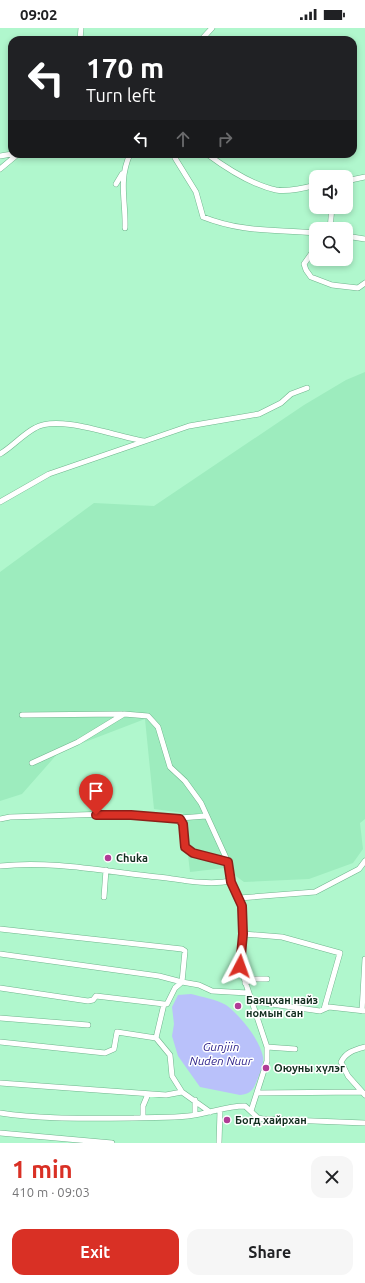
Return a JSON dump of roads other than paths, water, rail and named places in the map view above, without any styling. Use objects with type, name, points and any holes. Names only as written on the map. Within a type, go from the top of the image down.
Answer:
[{"type":"street","points":[[205,36],[212,28]]},
{"type":"street","points":[[0,169],[13,158]]},
{"type":"street","points":[[116,184],[123,173],[129,158]]},
{"type":"street","points":[[175,158],[196,192],[203,217],[218,223],[249,230],[309,233]]},
{"type":"street","points":[[213,158],[257,183],[278,190],[309,187]]},
{"type":"street","points":[[123,173],[122,192],[125,208],[125,228]]},
{"type":"street","points":[[353,180],[365,177]]},
{"type":"street","points":[[353,237],[365,239]]},
{"type":"street","points":[[309,257],[304,264],[311,277],[332,284],[358,288],[365,283]]},
{"type":"street","points":[[0,502],[49,474],[189,426],[259,414],[281,403],[290,394],[307,388]]},
{"type":"street","points":[[0,454],[13,446],[34,428],[44,424],[64,424],[130,439],[147,441]]},
{"type":"street","points":[[22,714],[139,713]]},
{"type":"street","points":[[32,763],[78,742],[124,714],[148,716],[155,721],[161,734],[170,766],[185,782],[201,803],[228,862],[231,882],[242,906],[243,934],[240,966],[248,993],[268,1047],[268,1061],[251,1111]]},
{"type":"street","points":[[0,819],[10,817],[109,814],[180,819],[206,816]]},
{"type":"street","points":[[180,819],[183,824],[185,847],[193,853],[228,862]]},
{"type":"street","points":[[239,898],[314,892],[359,869],[365,861]]},
{"type":"street","points":[[0,866],[46,866],[106,870],[194,881],[231,882]]},
{"type":"street","points":[[104,898],[106,870]]},
{"type":"street","points":[[0,929],[182,949],[185,951],[182,982],[175,988],[167,1004],[96,996],[93,1000],[88,1001],[0,988]]},
{"type":"street","points":[[243,934],[282,937],[340,953],[324,1009]]},
{"type":"street","points":[[0,954],[159,976],[199,985],[212,990],[248,993]]},
{"type":"street","points":[[251,1001],[320,1011],[330,1008],[363,1011],[365,959]]},
{"type":"street","points":[[245,983],[254,979],[267,979]]},
{"type":"street","points":[[156,1038],[164,1004]]},
{"type":"street","points":[[0,1018],[88,1025]]},
{"type":"street","points":[[0,1042],[105,1053],[114,1049],[117,1032],[156,1038],[170,1055],[172,1076],[182,1092],[210,1112]]},
{"type":"street","points":[[268,1047],[295,1049]]},
{"type":"street","points":[[364,1094],[348,1076],[341,1062],[345,1055],[355,1050],[365,1048]]},
{"type":"street","points":[[0,1083],[166,1095],[182,1092]]},
{"type":"street","points":[[257,1093],[364,1094]]},
{"type":"street","points":[[142,1117],[148,1094]]},
{"type":"street","points":[[195,1100],[195,1115]]},
{"type":"street","points":[[0,1113],[59,1118],[142,1117],[195,1115],[220,1110],[225,1107],[245,1106],[258,1118],[263,1119],[365,1122]]},
{"type":"street","points":[[219,1143],[220,1110]]},
{"type":"street","points":[[0,1133],[112,1143]]},
{"type":"water","name":"Gunjiin Nuden Nuur","points":[[191,994],[226,1005],[243,1021],[254,1036],[261,1050],[263,1062],[255,1085],[250,1092],[240,1095],[200,1087],[178,1056],[172,1036],[174,1024],[172,1007],[178,995]]},
{"type":"place","name":"Chuka","points":[[108,858]]},
{"type":"place","name":"Баяцхан найз номын сан","points":[[238,1006]]},
{"type":"place","name":"Оюуны хүлэг","points":[[266,1068]]},
{"type":"place","name":"Богд хайрхан","points":[[227,1120]]}]
